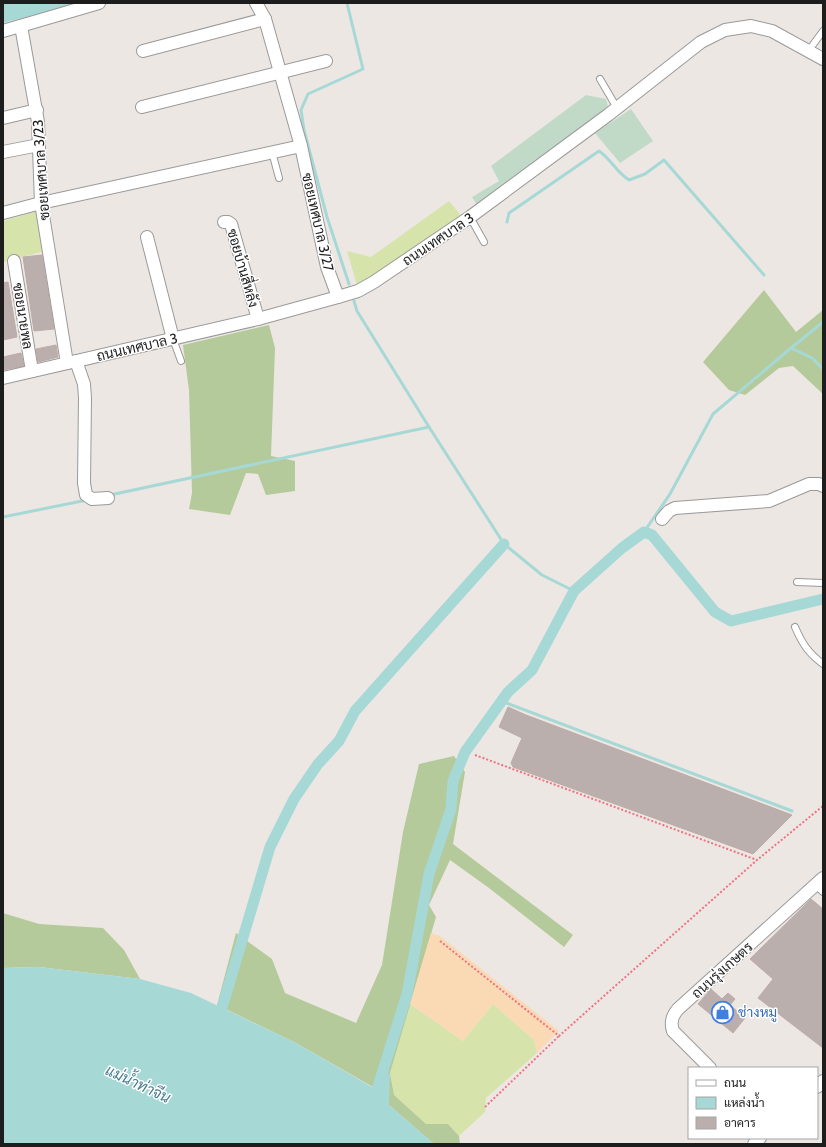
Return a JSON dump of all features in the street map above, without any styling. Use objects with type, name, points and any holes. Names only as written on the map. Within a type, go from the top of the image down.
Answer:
[{"type":"street","points":[[3,31],[99,3]]},
{"type":"street","name":"ซอยเทศบาล 3/27","points":[[256,3],[265,19],[301,146],[327,267],[338,297]]},
{"type":"street","points":[[143,51],[265,19]]},
{"type":"street","name":"ซอยเทศบาล 3/23","points":[[21,26],[37,110],[41,203],[72,362],[84,384],[84,483],[86,495],[92,499],[108,498]]},
{"type":"street","name":"ถนนเทศบาล 3","points":[[3,378],[258,319],[358,291],[374,282],[470,217],[617,108],[701,42],[725,30],[751,26],[772,31],[823,59]]},
{"type":"street","points":[[142,107],[326,61]]},
{"type":"street","points":[[3,118],[37,110]]},
{"type":"street","points":[[3,152],[39,145]]},
{"type":"street","points":[[3,213],[41,203],[301,146]]},
{"type":"street","name":"ซอยบ้านสี่หลัง","points":[[224,222],[231,224],[258,319]]},
{"type":"street","points":[[147,237],[173,339]]},
{"type":"street","name":"ซอยนายพล","points":[[14,261],[32,371]]},
{"type":"street","points":[[662,519],[669,510],[676,508],[769,501],[809,484],[819,484],[823,486]]},
{"type":"street","name":"ถนนรุ่งเกษตร","points":[[709,1067],[673,1031],[671,1024],[673,1016],[678,1009],[821,886]]},
{"type":"lane","points":[[809,50],[823,31]]},
{"type":"lane","points":[[600,79],[617,108]]},
{"type":"lane","points":[[272,152],[279,178]]},
{"type":"lane","points":[[470,217],[484,242]]},
{"type":"lane","points":[[173,339],[181,361]]},
{"type":"lane","points":[[798,582],[823,583]]},
{"type":"lane","points":[[795,627],[804,647],[811,655],[823,664]]},
{"type":"path","points":[[475,755],[757,860]]},
{"type":"path","points":[[485,1107],[559,1036],[757,860],[823,806]]},
{"type":"path","points":[[440,941],[559,1036]]},
{"type":"green space","points":[[586,95],[606,99],[608,107],[477,205],[472,197],[499,181],[491,166]]},
{"type":"green space","points":[[631,109],[653,141],[620,163],[595,133]]},
{"type":"green space","points":[[449,201],[462,217],[357,285],[347,251],[371,257]]},
{"type":"green space","points":[[37,211],[45,251],[3,262],[3,221]]},
{"type":"green space","points":[[764,290],[796,332],[823,310],[823,394],[793,366],[779,368],[745,395],[729,390],[703,362]]},
{"type":"green space","points":[[269,325],[275,348],[271,456],[295,461],[295,491],[266,495],[258,474],[246,473],[230,515],[189,509],[192,493],[189,390],[183,345]]},
{"type":"green space","points":[[454,756],[465,772],[453,844],[573,935],[564,947],[489,888],[450,860],[429,905],[436,917],[390,1073],[394,1095],[426,1124],[448,1124],[459,1136],[460,1144],[434,1144],[389,1105],[383,1078],[373,1087],[296,1043],[217,1005],[236,933],[272,959],[285,993],[356,1023],[382,965],[403,832],[419,764]]},
{"type":"green space","points":[[3,913],[39,924],[103,928],[124,950],[140,979],[39,967],[3,968]]},
{"type":"green space","points":[[410,1004],[463,1041],[493,1004],[534,1040],[537,1053],[486,1098],[485,1112],[459,1136],[448,1124],[426,1124],[394,1095],[390,1073]]},
{"type":"sand","points":[[431,933],[440,936],[559,1031],[537,1053],[534,1040],[493,1004],[463,1041],[410,1004]]},
{"type":"water","points":[[3,3],[82,3],[3,23]]},
{"type":"water","name":"แม่น้ำท่าจีน","points":[[39,967],[140,979],[191,993],[296,1043],[372,1087],[390,1073],[389,1105],[434,1144],[3,1144],[3,968]]},
{"type":"building","points":[[42,255],[54,329],[34,331],[23,257]]},
{"type":"building","points":[[8,282],[17,337],[3,340],[3,283]]},
{"type":"building","points":[[56,345],[58,357],[38,362],[36,349]]},
{"type":"building","points":[[21,353],[24,366],[3,370],[3,357]]},
{"type":"building","points":[[508,707],[792,815],[753,854],[513,767],[511,763],[522,738],[499,727]]},
{"type":"building","points":[[811,899],[823,909],[823,1048],[758,998],[773,979],[750,959]]},
{"type":"building","name":"ช่างหมู","points":[[711,989],[722,999],[728,993],[735,999],[730,1005],[745,1018],[733,1033],[698,1004]]},
{"type":"waterway","points":[[347,3],[363,69],[308,94],[301,110],[304,130],[327,217],[349,284]]},
{"type":"waterway","points":[[507,222],[509,213],[599,151],[624,177],[629,180],[645,174],[664,160],[764,275]]},
{"type":"waterway","points":[[354,301],[357,311],[504,544],[542,575],[574,591]]},
{"type":"waterway","points":[[791,348],[823,322]]},
{"type":"waterway","points":[[644,532],[670,494],[713,414],[791,348],[812,358],[823,369]]},
{"type":"waterway","points":[[110,495],[429,427]]},
{"type":"waterway","points":[[3,517],[87,500]]},
{"type":"waterway","points":[[375,1096],[407,994],[429,874],[451,809],[453,781],[465,752],[508,692],[532,670],[574,591],[622,548],[644,532],[652,535],[715,612],[731,621],[823,599]]},
{"type":"waterway","points":[[218,1021],[270,847],[294,799],[318,764],[339,741],[355,711],[504,544]]},
{"type":"waterway","points":[[501,701],[792,811]]},
{"type":"place","name":"ช่างหมู","points":[[722,1012]]}]
